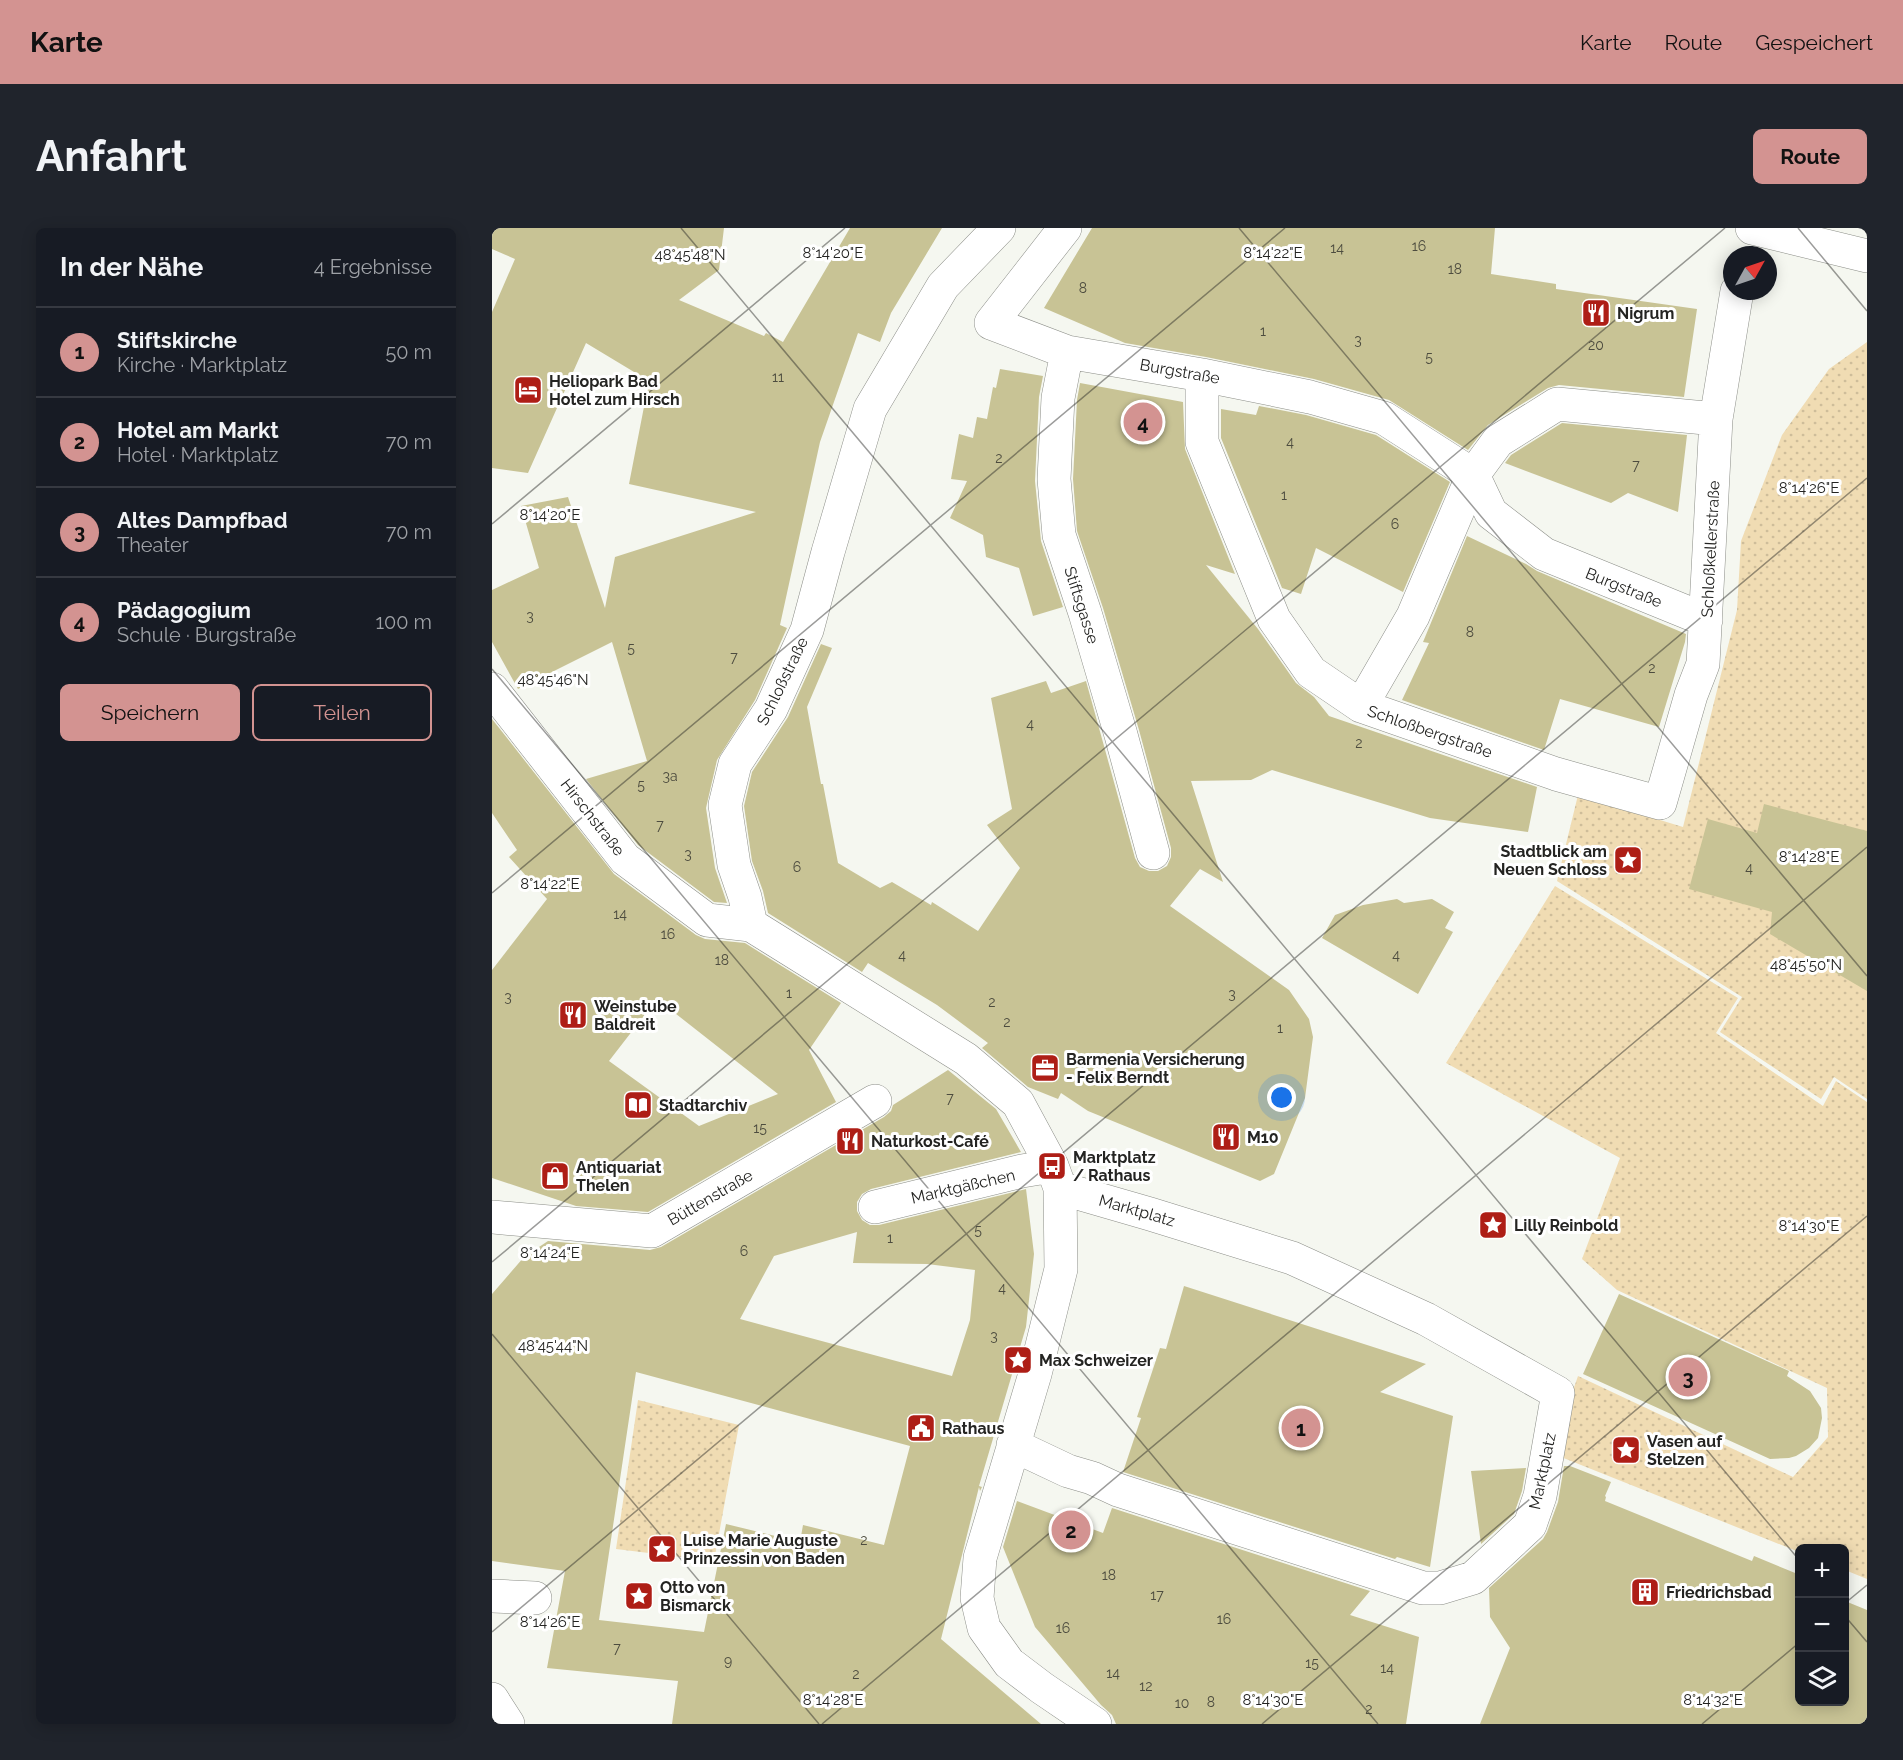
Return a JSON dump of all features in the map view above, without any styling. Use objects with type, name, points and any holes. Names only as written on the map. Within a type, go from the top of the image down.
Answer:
[{"type":"street","name":"Schloßstraße","points":[[748,911],[734,865],[725,805],[735,764],[771,710],[807,630],[870,409],[943,286],[999,228]]},
{"type":"street","name":"Burgstraße","points":[[1065,228],[991,323],[1067,352],[1202,375],[1310,397],[1384,418],[1473,475],[1491,513],[1544,554],[1706,620]]},
{"type":"street","points":[[1744,246],[1747,228]]},
{"type":"street","points":[[1752,228],[1867,256]]},
{"type":"street","name":"Schloßkellerstraße","points":[[1660,803],[1691,695],[1703,664],[1716,419],[1736,300]]},
{"type":"street","name":"Stiftsgasse","points":[[1067,352],[1058,398],[1054,479],[1059,536],[1098,658],[1153,853]]},
{"type":"street","name":"Schloßbergstraße","points":[[1202,375],[1202,442],[1274,619],[1311,672],[1361,706],[1556,774],[1660,803]]},
{"type":"street","points":[[1361,706],[1413,616],[1473,475],[1497,441],[1557,404],[1716,419]]},
{"type":"street","name":"Hirschstraße","points":[[492,689],[625,859],[707,920],[748,911]]},
{"type":"street","points":[[748,911],[966,1059],[1018,1103],[1056,1177],[1061,1269],[1035,1374],[980,1558],[977,1598],[984,1628],[1009,1663],[1095,1724]]},
{"type":"street","name":"Büttenstraße","points":[[492,1217],[652,1231],[875,1101]]},
{"type":"street","name":"Marktgäßchen","points":[[875,1207],[1022,1172],[1056,1177]]},
{"type":"street","name":"Marktplatz","points":[[1013,1445],[1118,1490],[1423,1588],[1440,1588],[1473,1578],[1530,1525],[1540,1496],[1558,1394],[1426,1319],[1292,1258],[1150,1214],[1056,1177]]},
{"type":"street","points":[[492,1596],[535,1598]]},
{"type":"street","points":[[492,1699],[508,1724]]},
{"type":"shaded area","points":[[1867,342],[1867,1099],[1834,1077],[1821,1099],[1720,1032],[1742,997],[1557,881],[1578,795],[1683,827],[1737,610],[1741,541],[1782,435],[1829,369]]},
{"type":"shaded area","points":[[1555,886],[1738,998],[1716,1033],[1823,1106],[1836,1081],[1867,1102],[1867,1579],[1849,1572],[1849,1544],[1795,1544],[1795,1550],[1561,1457],[1569,1402],[1578,1376],[1793,1477],[1828,1437],[1827,1388],[1617,1290],[1582,1259],[1620,1158],[1446,1063]]},
{"type":"shaded area","points":[[638,1400],[739,1425],[714,1561],[616,1549]]},
{"type":"building","points":[[492,228],[724,228],[719,270],[679,300],[764,336],[766,333],[783,342],[850,228],[942,228],[891,313],[880,342],[858,333],[820,442],[780,625],[787,628],[755,700],[717,760],[706,808],[715,868],[727,903],[714,902],[638,845],[586,779],[647,761],[612,642],[518,689],[492,642],[492,590],[539,568],[521,506],[568,497],[605,608],[615,557],[756,512],[629,484],[649,381],[586,343],[528,473],[492,468],[492,312],[515,259],[492,249]]},
{"type":"building","points":[[1092,228],[1495,228],[1491,274],[1556,284],[1556,289],[1697,309],[1684,397],[1559,385],[1548,388],[1488,425],[1468,450],[1389,400],[1314,379],[1125,343],[1044,308]]},
{"type":"building","points":[[1000,369],[1043,376],[1039,397],[1035,481],[1041,541],[1063,607],[1033,616],[1019,568],[986,557],[983,535],[950,518],[967,481],[951,479],[959,434],[973,438],[977,417],[987,419],[993,387],[996,388]]},
{"type":"building","points":[[1080,383],[1183,402],[1185,449],[1235,574],[1206,565],[1258,629],[1296,683],[1314,697],[1329,716],[1537,787],[1528,832],[1430,818],[1272,770],[1251,780],[1191,781],[1223,882],[1200,869],[1170,906],[1289,990],[1309,1019],[1313,1037],[1305,1098],[1274,1174],[1260,1181],[1088,1111],[1061,1093],[1058,1099],[1028,1087],[982,1048],[988,1043],[937,1005],[868,963],[862,972],[768,913],[752,861],[744,806],[752,772],[788,717],[821,644],[832,648],[807,707],[838,863],[880,888],[892,882],[931,905],[932,902],[978,931],[1020,868],[987,825],[1012,809],[991,698],[1046,681],[1051,693],[1086,681],[1135,858],[1140,867],[1149,871],[1158,871],[1167,866],[1171,857],[1171,848],[1103,608],[1077,531],[1073,479]]},
{"type":"building","points":[[1259,406],[1306,415],[1376,435],[1450,482],[1403,592],[1316,548],[1301,594],[1282,588],[1221,438],[1221,409],[1256,415]]},
{"type":"building","points":[[1562,423],[1687,435],[1678,512],[1628,493],[1611,503],[1505,463],[1511,455]]},
{"type":"building","points":[[1467,536],[1537,571],[1686,634],[1659,727],[1560,699],[1544,750],[1402,700],[1429,643],[1423,642]]},
{"type":"building","points":[[492,719],[614,874],[696,935],[705,939],[745,943],[841,1003],[809,1050],[836,1102],[648,1212],[576,1206],[492,1178],[492,970],[547,899],[509,857],[517,850],[492,813]],"holes":[[[657,999],[778,1094],[699,1126],[609,1061]]]},
{"type":"building","points":[[1764,804],[1867,831],[1867,991],[1770,934],[1772,912],[1689,889],[1708,819],[1757,833]]},
{"type":"building","points":[[1397,899],[1404,903],[1432,899],[1454,912],[1445,928],[1453,932],[1418,994],[1322,938],[1335,915],[1363,905]]},
{"type":"building","points":[[948,1070],[996,1109],[1021,1152],[871,1189],[862,1194],[857,1202],[857,1211],[862,1220],[870,1225],[879,1225],[1026,1189],[1034,1254],[1026,1327],[979,1486],[982,1487],[980,1491],[979,1487],[941,1639],[1041,1724],[672,1724],[678,1681],[547,1668],[565,1571],[492,1561],[492,1294],[524,1257],[548,1241],[650,1250],[661,1247],[884,1117],[891,1111],[893,1105]],"holes":[[[857,1232],[853,1263],[927,1264],[975,1270],[970,1320],[952,1376],[740,1319],[774,1256]],[[636,1372],[910,1446],[884,1545],[803,1525],[800,1542],[726,1524],[704,1632],[599,1620]]]},
{"type":"building","points":[[1184,1286],[1426,1364],[1380,1392],[1453,1416],[1430,1567],[1397,1557],[1395,1559],[1123,1472],[1141,1418],[1137,1417],[1160,1348],[1166,1349]]},
{"type":"building","points":[[1619,1294],[1789,1371],[1787,1376],[1810,1391],[1821,1408],[1822,1418],[1818,1438],[1809,1448],[1796,1456],[1770,1459],[1583,1374]]},
{"type":"building","name":"Friedrichsbad","points":[[1564,1466],[1570,1466],[1611,1482],[1605,1501],[1752,1561],[1754,1556],[1795,1573],[1795,1706],[1849,1706],[1849,1603],[1867,1610],[1867,1724],[1480,1724],[1510,1648],[1490,1617],[1489,1588],[1543,1539],[1558,1502]]},
{"type":"building","points":[[1526,1468],[1522,1491],[1514,1514],[1481,1544],[1471,1471]]},
{"type":"building","points":[[1017,1501],[1103,1533],[1112,1508],[1370,1591],[1350,1615],[1419,1637],[1406,1724],[1116,1724],[1112,1715],[1035,1627],[1003,1547]]},
{"type":"place","name":"Nigrum","points":[[1596,313]]},
{"type":"place","name":"Heliopark Bad Hotel zum Hirsch","points":[[528,390]]},
{"type":"place","name":"Pädagogium","points":[[1143,422]]},
{"type":"place","name":"Stadtblick am Neuen Schloss","points":[[1628,860]]},
{"type":"place","name":"Weinstube Baldreit","points":[[573,1015]]},
{"type":"place","name":"Barmenia Versicherung - Felix Berndt","points":[[1045,1068]]},
{"type":"place","name":"Stadtarchiv","points":[[638,1105]]},
{"type":"place","name":"M10","points":[[1226,1137]]},
{"type":"place","name":"Naturkost-Café","points":[[850,1141]]},
{"type":"place","name":"Marktplatz / Rathaus","points":[[1052,1166]]},
{"type":"place","name":"Antiquariat Thelen","points":[[555,1176]]},
{"type":"place","name":"Lilly Reinbold","points":[[1493,1225]]},
{"type":"place","name":"Max Schweizer","points":[[1018,1360]]},
{"type":"place","name":"Altes Dampfbad","points":[[1688,1377]]},
{"type":"place","name":"Rathaus","points":[[921,1428]]},
{"type":"place","name":"Stiftskirche","points":[[1301,1428]]},
{"type":"place","name":"Vasen auf Stelzen","points":[[1626,1450]]},
{"type":"place","name":"Hotel am Markt","points":[[1071,1530]]},
{"type":"place","name":"Luise Marie Auguste Prinzessin von Baden","points":[[662,1549]]},
{"type":"place","name":"Friedrichsbad","points":[[1645,1592]]},
{"type":"place","name":"Otto von Bismarck","points":[[639,1596]]}]
